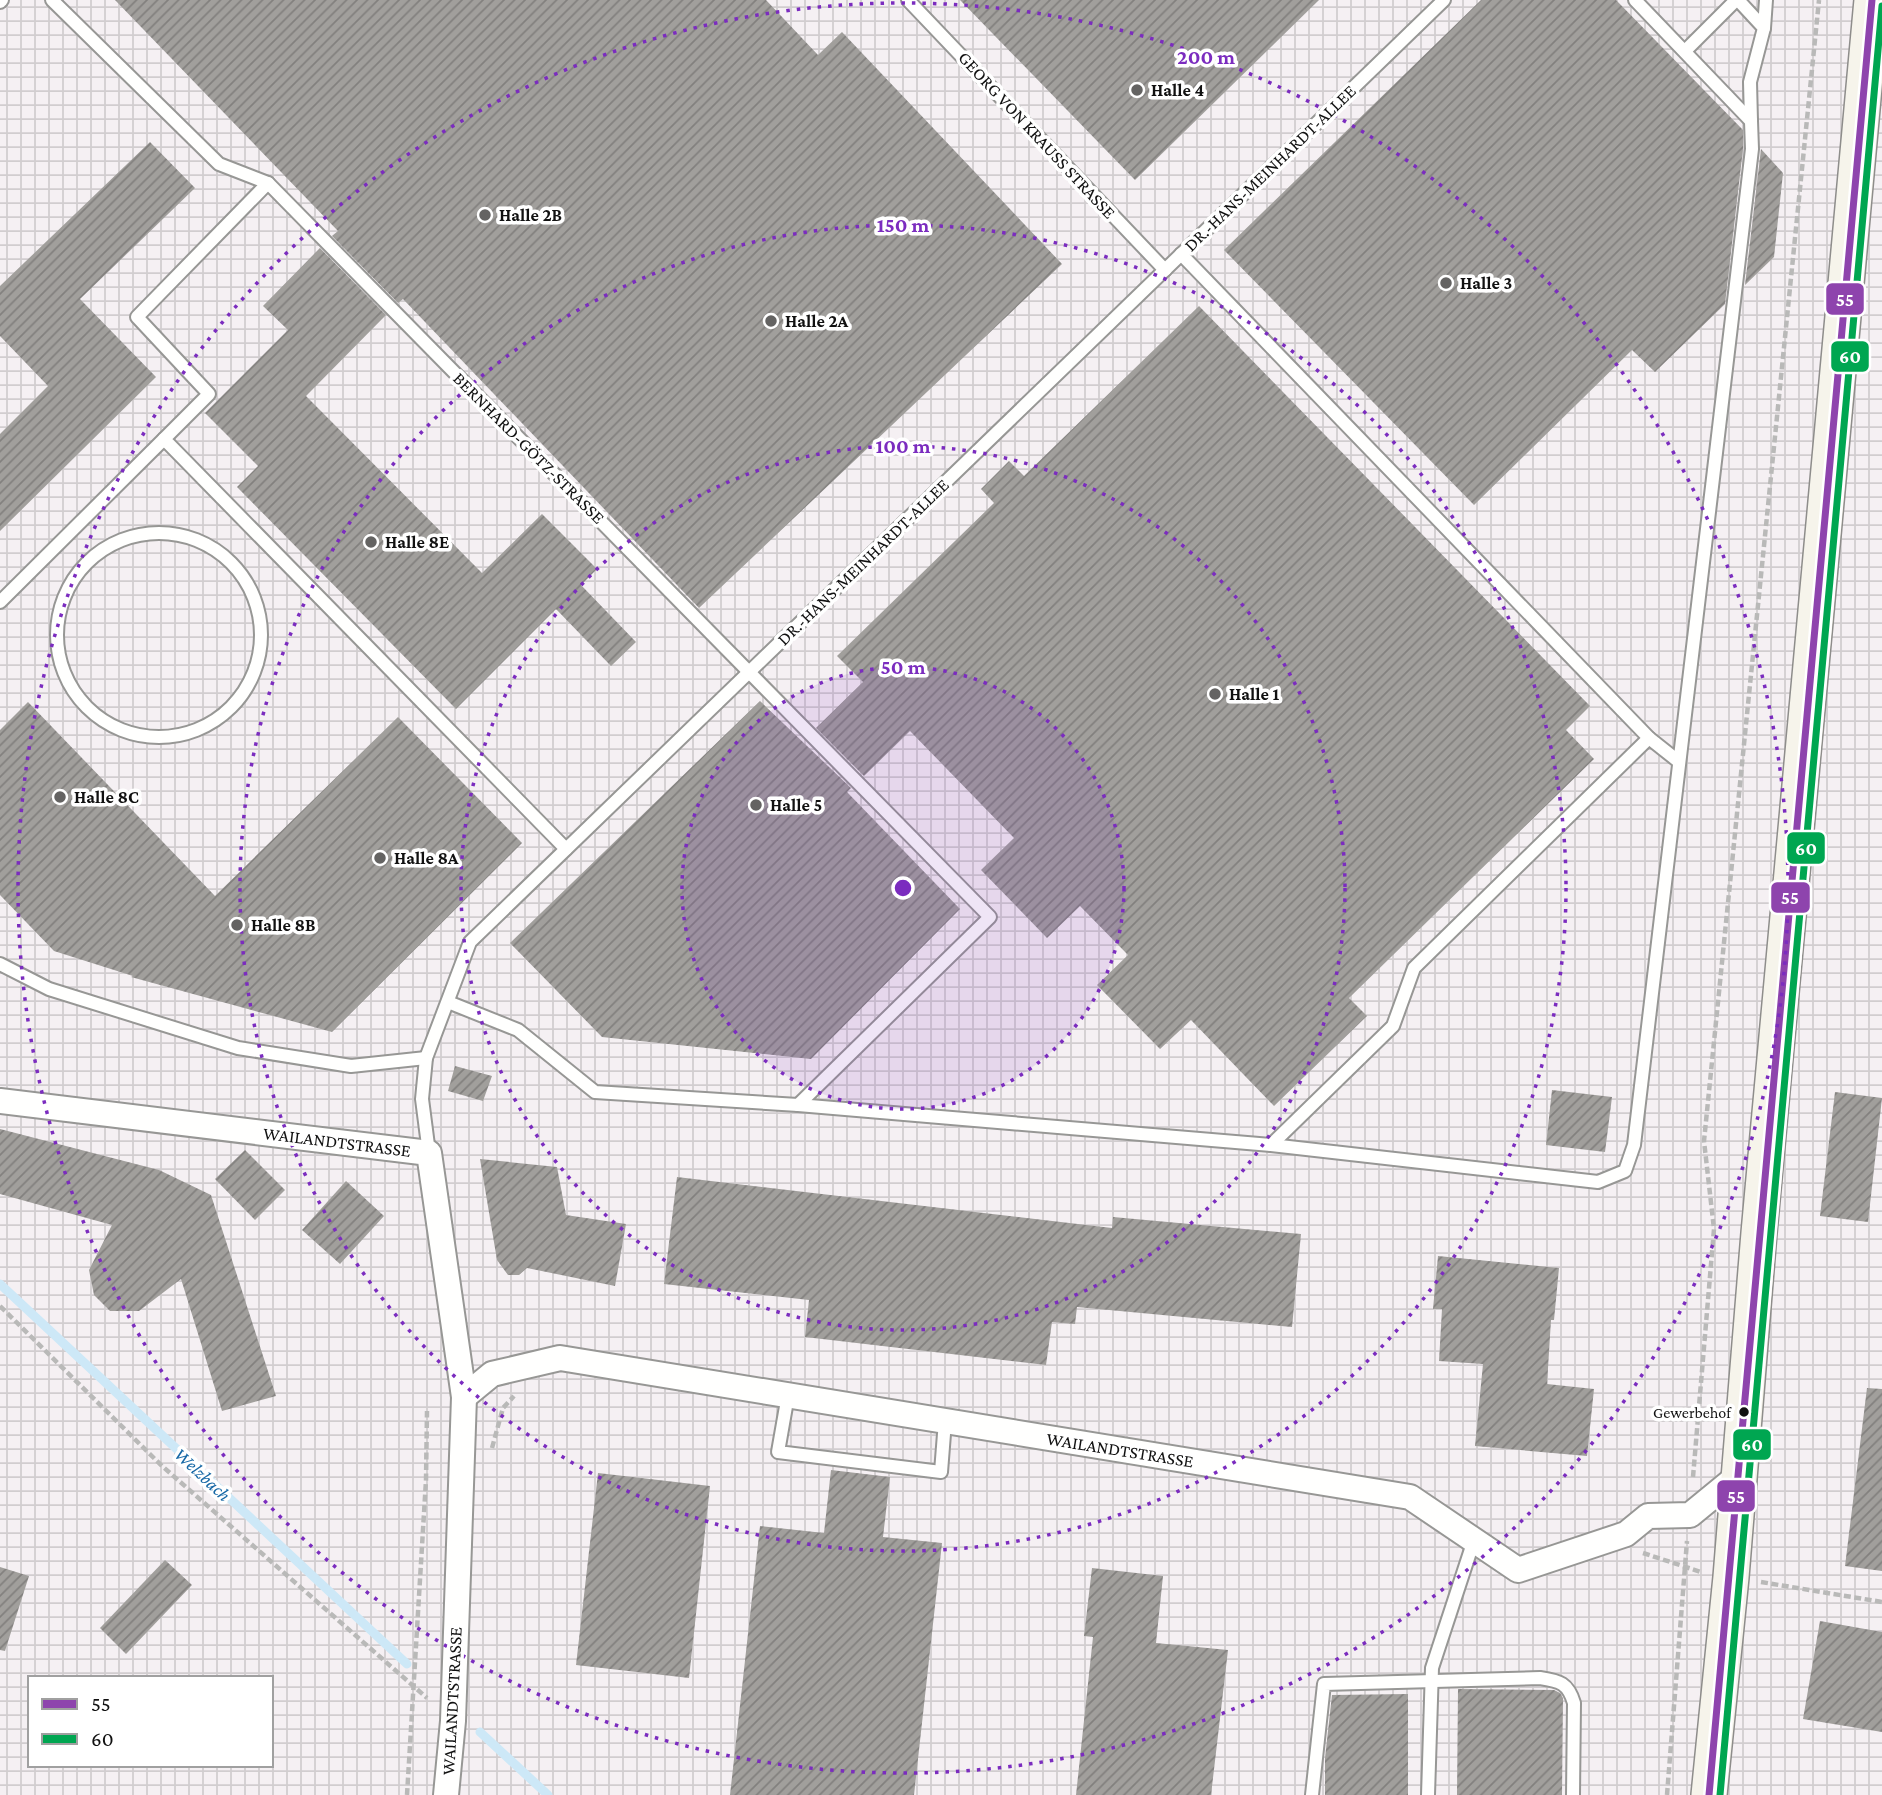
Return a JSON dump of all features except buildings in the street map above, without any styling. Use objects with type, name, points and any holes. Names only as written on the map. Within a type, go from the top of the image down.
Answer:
[{"type":"main road","points":[[1709,1795],[1872,0]]},
{"type":"street","name":"WAILANDTSTRASSE","points":[[0,1101],[429,1153],[464,1397],[453,1721],[446,1795]]},
{"type":"street","name":"WAILANDTSTRASSE","points":[[464,1397],[492,1374],[560,1358],[1410,1497],[1518,1570],[1626,1534],[1648,1516],[1690,1515]]},
{"type":"street","points":[[1690,1515],[1740,1474]]},
{"type":"lane","name":"BERNHARD-GÖTZ-STRASSE","points":[[52,0],[219,164],[268,183],[990,917],[798,1105]]},
{"type":"lane","name":"GEORG VON KRAUSS STRASSE","points":[[908,0],[1165,270]]},
{"type":"lane","name":"DR.-HANS-MEINHARDT-ALLEE","points":[[429,1153],[422,1099],[426,1058],[470,942],[1444,0]]},
{"type":"lane","points":[[1635,0],[1751,121]]},
{"type":"lane","points":[[1686,49],[1737,0],[1763,28]]},
{"type":"lane","points":[[447,1002],[518,1030],[595,1091],[798,1105],[1271,1145],[1598,1182],[1625,1171],[1634,1145],[1752,149],[1750,82],[1763,28],[1766,0]]},
{"type":"lane","points":[[0,602],[209,394],[137,317],[268,183]]},
{"type":"lane","points":[[1181,254],[1649,738],[1678,761]]},
{"type":"lane","points":[[164,439],[566,849]]},
{"type":"lane","points":[[188,535],[236,565],[261,612],[258,668],[222,719],[161,740],[99,721],[59,666],[58,609],[84,563],[130,536],[188,535]]},
{"type":"lane","points":[[1271,1145],[1393,1026],[1414,968],[1649,738]]},
{"type":"lane","points":[[0,964],[49,989],[238,1048],[351,1066],[426,1058]]},
{"type":"lane","points":[[788,1395],[778,1452],[941,1472],[945,1421]]},
{"type":"lane","points":[[1428,1795],[1432,1668],[1474,1540]]},
{"type":"lane","points":[[1312,1795],[1324,1684],[1540,1678],[1562,1681],[1570,1689],[1574,1703],[1573,1795]]},
{"type":"path","points":[[1667,1795],[1714,1230],[1704,1141],[1819,0]]},
{"type":"path","points":[[0,1306],[162,1466],[453,1721]]},
{"type":"path","points":[[492,1457],[503,1408],[519,1392]]},
{"type":"path","points":[[407,1795],[427,1411]]},
{"type":"path","points":[[1626,1534],[1645,1555],[1685,1569],[1708,1573]]},
{"type":"path","points":[[1756,1581],[1882,1602]]},
{"type":"shaded area","points":[[0,0],[1882,0],[1882,1795],[0,1795]]},
{"type":"waterway","name":"Welzbach","points":[[0,1284],[407,1664]]},
{"type":"waterway","name":"Welzbach","points":[[480,1732],[548,1795]]},
{"type":"transit line","name":"55","points":[[1709,1795],[1872,0]]},
{"type":"transit line","name":"60","points":[[1720,1795],[1882,6]]},
{"type":"place","name":"Halle 4","points":[[1137,90]]},
{"type":"place","name":"Halle 2B","points":[[485,215]]},
{"type":"place","name":"Halle 3","points":[[1446,283]]},
{"type":"place","name":"Halle 2A","points":[[771,321]]},
{"type":"place","name":"Halle 8E","points":[[371,542]]},
{"type":"place","name":"Halle 1","points":[[1215,694]]},
{"type":"place","name":"Halle 8C","points":[[60,797]]},
{"type":"place","name":"Halle 5","points":[[756,805]]},
{"type":"place","name":"Halle 8A","points":[[380,858]]},
{"type":"place","name":"Halle 8B","points":[[237,925]]},
{"type":"place","name":"Gewerbehof","points":[[1744,1412]]}]
